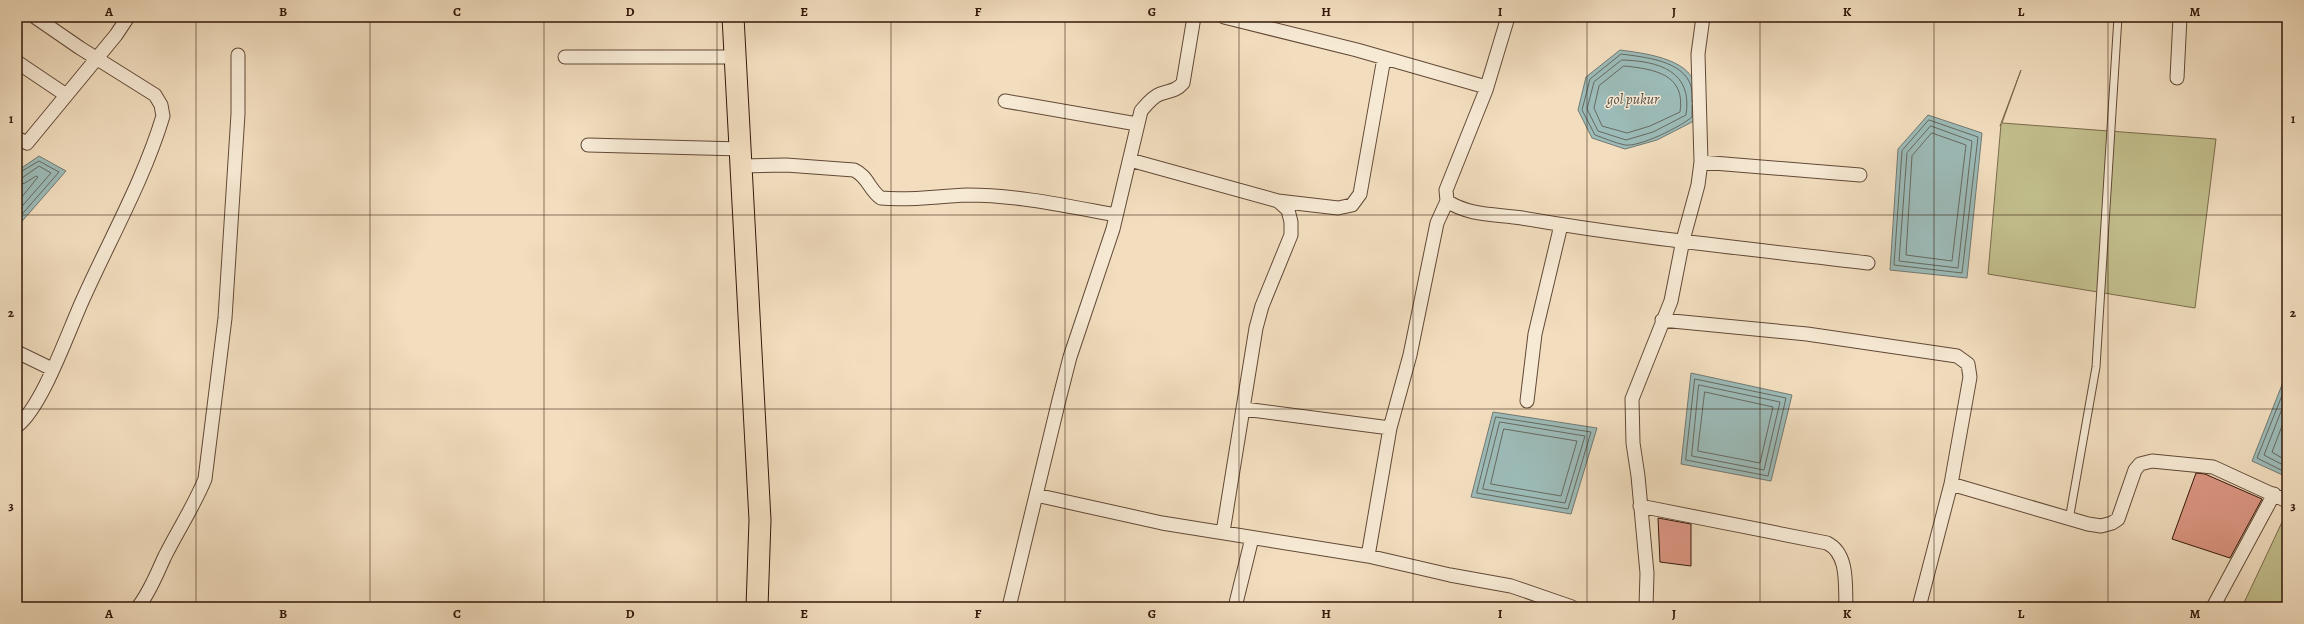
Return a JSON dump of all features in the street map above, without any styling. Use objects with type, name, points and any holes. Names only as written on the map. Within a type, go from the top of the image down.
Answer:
[{"type":"main road","points":[[733,17],[760,520],[757,607]]},
{"type":"street","points":[[17,426],[32,411],[52,369],[83,298],[138,185],[163,116],[161,105],[154,95],[95,58],[35,17]]},
{"type":"street","points":[[20,144],[66,95],[95,58],[116,35],[128,17]]},
{"type":"street","points":[[1009,607],[1070,357],[1116,215],[1141,111],[1149,101],[1160,94],[1178,88],[1183,83],[1194,17]]},
{"type":"street","points":[[1224,17],[1277,28],[1486,87]]},
{"type":"street","points":[[1368,556],[1390,428],[1410,355],[1437,223],[1447,201],[1446,190],[1486,87],[1508,17]]},
{"type":"street","points":[[1646,607],[1647,573],[1633,436],[1632,399],[1676,281],[1683,240],[1694,204],[1701,162],[1698,54],[1703,17]]},
{"type":"street","points":[[2177,78],[2180,17]]},
{"type":"street","points":[[138,607],[144,599],[166,554],[195,504],[205,479],[225,318],[238,114],[238,55]]},
{"type":"street","points":[[565,57],[734,57]]},
{"type":"street","points":[[1130,160],[1278,201],[1338,208],[1352,205],[1360,194],[1384,58]]},
{"type":"street","points":[[17,62],[66,95]]},
{"type":"street","points":[[1005,101],[1137,124]]},
{"type":"street","points":[[588,145],[741,158],[786,166],[854,170],[862,174],[876,195],[881,198],[967,195],[996,197],[1028,200],[1116,215]]},
{"type":"street","points":[[1701,162],[1860,175]]},
{"type":"street","points":[[1223,532],[1256,328],[1262,306],[1291,235],[1291,222],[1288,210],[1278,201]]},
{"type":"street","points":[[1447,201],[1457,208],[1464,210],[1561,225],[1868,263]]},
{"type":"street","points":[[1527,401],[1535,334],[1561,225]]},
{"type":"street","points":[[1662,320],[1807,334],[1957,356],[1968,364],[1970,376],[1951,484],[1919,607]]},
{"type":"street","points":[[17,352],[52,369]]},
{"type":"street","points":[[1244,409],[1390,428]]},
{"type":"street","points":[[1951,484],[2069,520],[2101,526],[2112,523],[2118,519],[2135,470],[2145,462],[2213,467],[2287,501]]},
{"type":"street","points":[[2213,607],[2274,494]]},
{"type":"street","points":[[1036,496],[1162,523],[1368,556],[1443,574],[1511,586],[1572,607]]},
{"type":"street","points":[[1640,506],[1827,543],[1835,547],[1842,556],[1846,607]]},
{"type":"street","points":[[1236,607],[1252,538]]},
{"type":"lane","points":[[2069,520],[2096,366],[2118,17]]},
{"type":"shaded area","points":[[2021,70],[2002,123],[2216,139],[2195,308],[1988,274],[2001,124],[2000,126]]},
{"type":"shaded area","points":[[2283,520],[2287,522],[2287,607],[2242,607]]},
{"type":"water","name":"gol pukur","points":[[1620,50],[1664,58],[1684,69],[1691,76],[1695,85],[1696,120],[1657,140],[1625,149],[1592,138],[1578,110],[1586,77]]},
{"type":"water","points":[[1928,115],[1982,133],[1967,278],[1890,270],[1898,149]]},
{"type":"water","points":[[39,156],[66,171],[17,227],[17,171]]},
{"type":"water","points":[[2287,372],[2287,477],[2252,461]]},
{"type":"water","points":[[1691,373],[1792,395],[1771,481],[1681,464]]},
{"type":"water","points":[[1493,412],[1597,428],[1571,514],[1471,497]]},
{"type":"building","points":[[2196,473],[2205,474],[2262,499],[2230,558],[2172,539]]},
{"type":"building","points":[[1658,518],[1691,524],[1691,566],[1660,562]]}]
